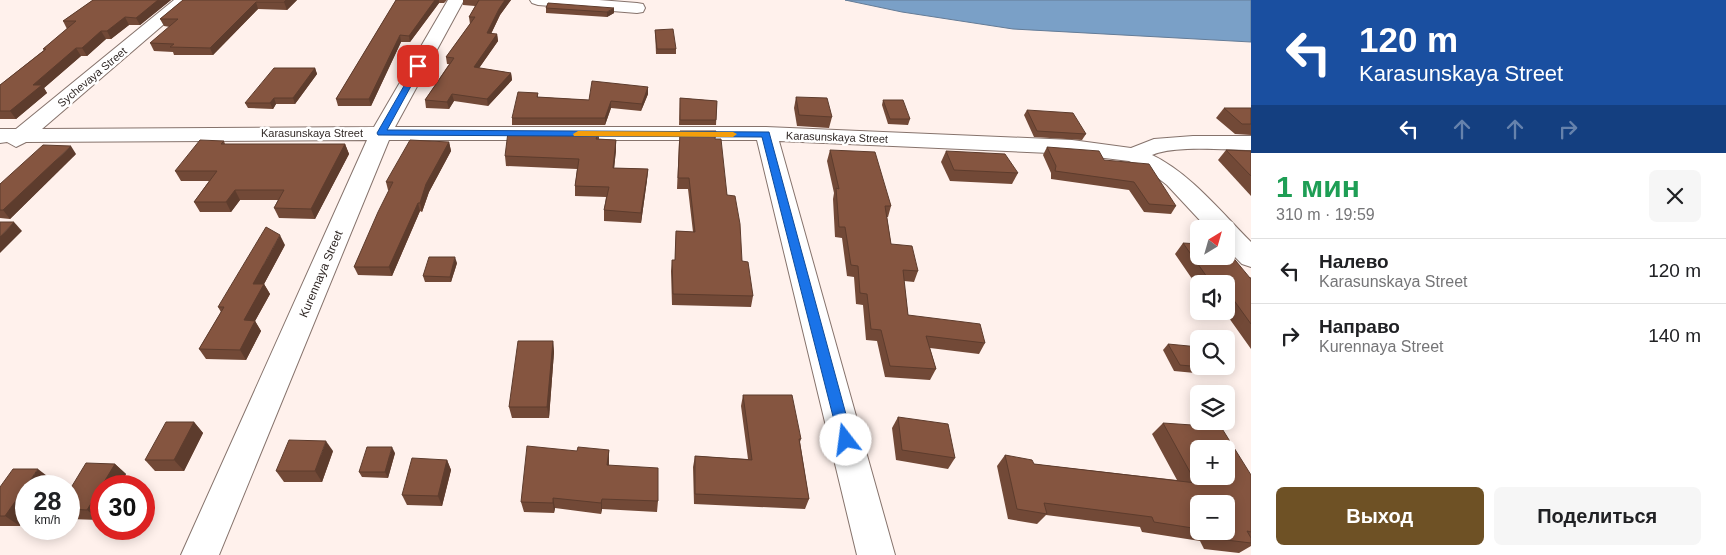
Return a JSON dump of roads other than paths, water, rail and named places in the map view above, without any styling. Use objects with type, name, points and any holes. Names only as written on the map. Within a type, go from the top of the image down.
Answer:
[{"type":"street","name":"Sychevaya Street","points":[[0,154],[184,0]]},
{"type":"street","name":"Kurennaya Street","points":[[200,555],[381,133],[456,0]]},
{"type":"street","points":[[538,0],[637,8]]},
{"type":"street","name":"Karasunskaya Street","points":[[0,136],[381,133],[766,134],[1072,147],[1134,156],[1157,166],[1175,180],[1214,220]]},
{"type":"street","points":[[766,134],[876,555]]},
{"type":"street","points":[[1134,156],[1154,146],[1193,143],[1251,143]]},
{"type":"street","points":[[1235,241],[1251,258]]},
{"type":"water","points":[[845,0],[1251,0],[1251,42],[1013,29],[902,12]]}]
